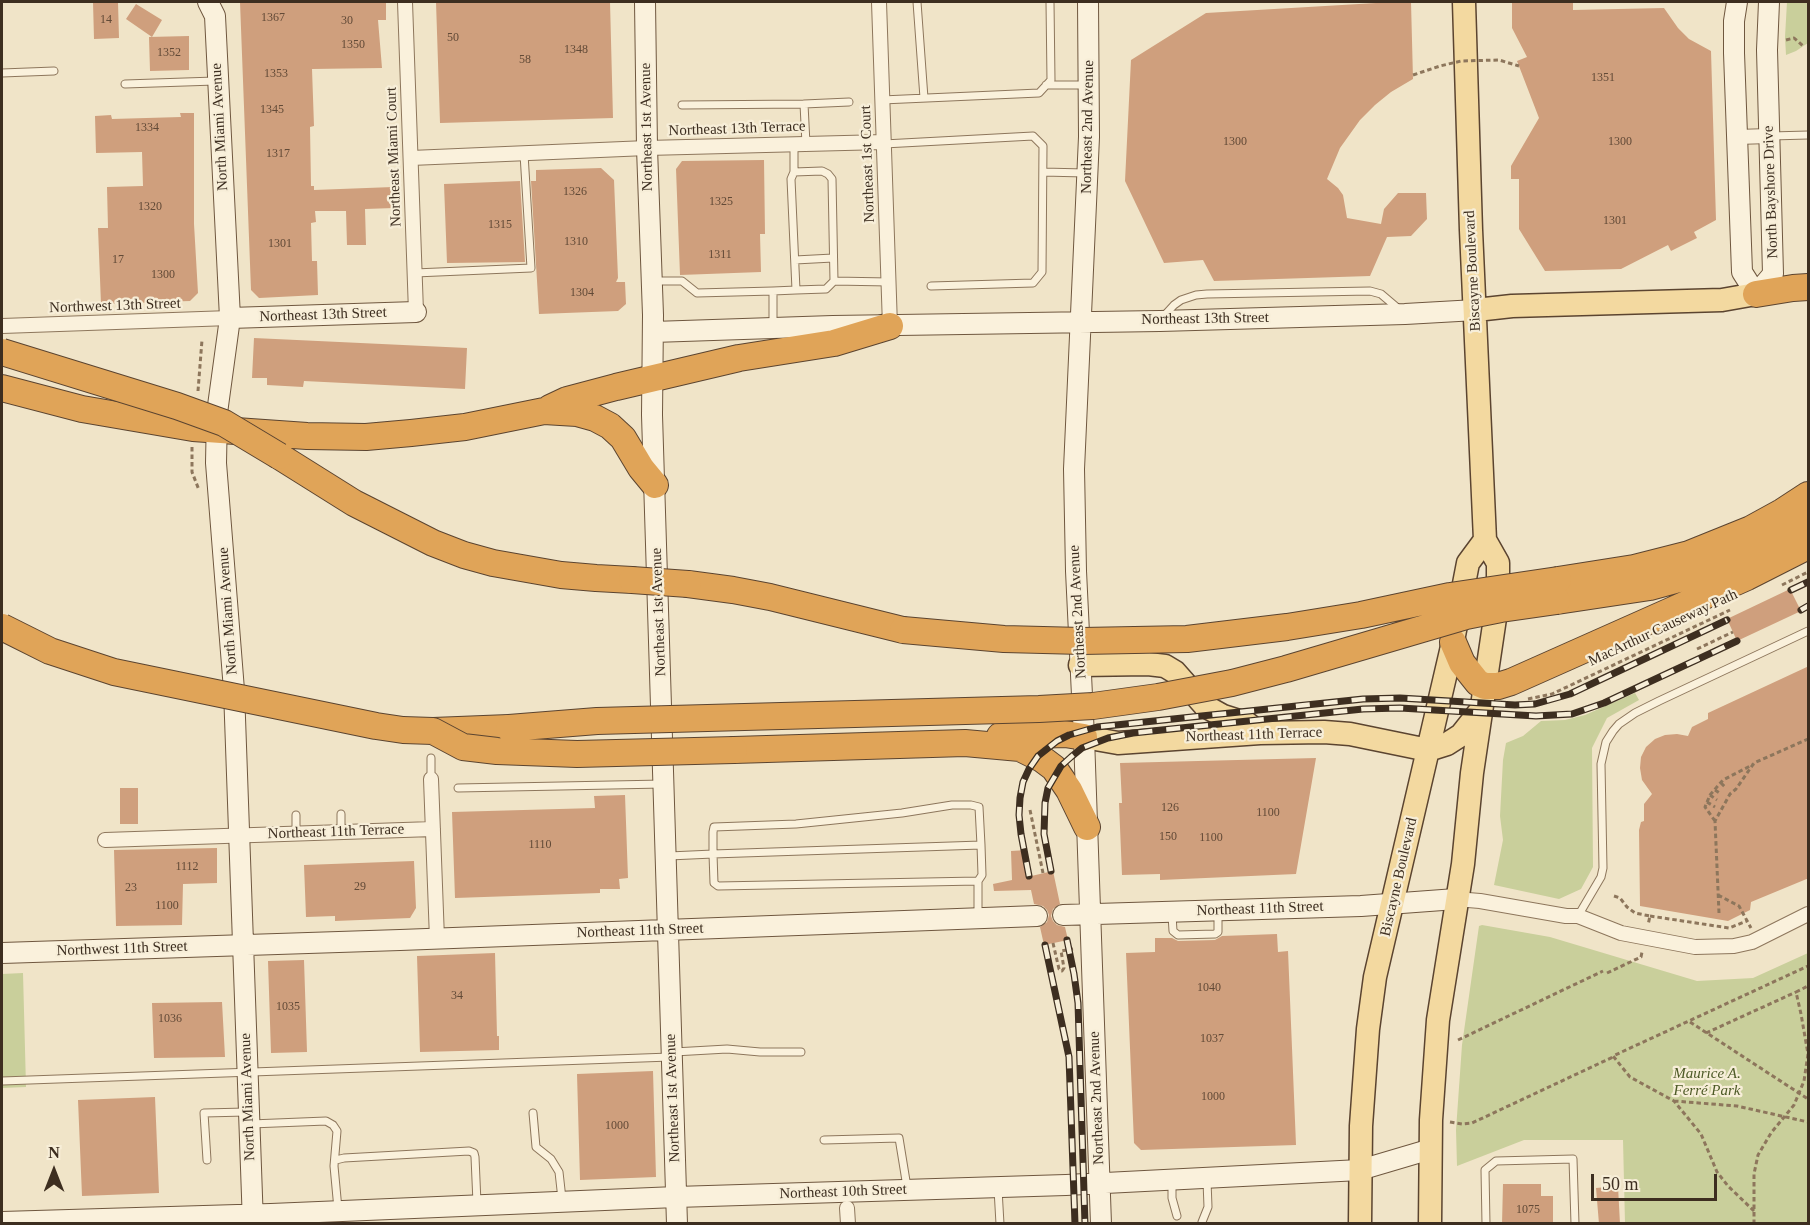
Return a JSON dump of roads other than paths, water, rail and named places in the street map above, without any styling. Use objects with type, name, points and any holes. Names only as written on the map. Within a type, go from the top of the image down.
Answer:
[{"type":"highway","points":[[1756,294],[1809,287]]},
{"type":"highway","points":[[2,388],[82,409],[193,428],[307,436],[366,437],[465,427],[544,411],[567,400],[739,358],[834,344],[890,326]]},
{"type":"highway","points":[[2,352],[177,406],[224,423],[354,503],[433,543],[464,555],[493,563],[561,575],[688,584],[733,590],[903,630],[994,639],[1082,641],[1187,639],[1277,629],[1361,615],[1450,596],[1650,587],[1700,573],[1750,554],[1809,521]]},
{"type":"highway","points":[[544,411],[578,413],[610,426],[623,438],[641,468],[655,484]]},
{"type":"highway","points":[[2,627],[50,651],[124,675],[403,730],[433,732],[597,721],[1039,709],[1158,697],[1232,683],[1286,669],[1697,551],[1751,529],[1809,495]]},
{"type":"highway","points":[[1453,642],[1466,670],[1478,683],[1485,686],[1498,686],[1525,677],[1747,577],[1809,546]]},
{"type":"highway","points":[[433,732],[463,747],[520,752],[588,754],[965,743],[1020,748],[1054,768],[1088,827]]},
{"type":"highway","points":[[965,743],[993,736],[1065,734],[1084,737]]},
{"type":"main road","name":"Biscayne Boulevard","points":[[1430,1224],[1431,1120],[1435,1053],[1443,985],[1463,864],[1480,711],[1498,598],[1498,563],[1485,540],[1471,230],[1464,2]]},
{"type":"main road","name":"Northeast 13th Street","points":[[1476,310],[1512,306],[1722,300],[1756,294]]},
{"type":"main road","name":"Biscayne Boulevard","points":[[1360,1224],[1361,1126],[1368,1029],[1375,977],[1453,642],[1468,563],[1485,540]]},
{"type":"main road","points":[[1080,665],[1165,666],[1175,672],[1205,706],[1223,716],[1248,724],[1260,733]]},
{"type":"main road","points":[[1428,750],[1447,744],[1461,735],[1480,711]]},
{"type":"main road","name":"Northeast 11th Terrace","points":[[1084,737],[1118,743],[1260,733],[1324,732],[1428,750]]},
{"type":"street","name":"North Miami Avenue","points":[[208,2],[214,16],[230,318],[216,431],[216,463],[234,690],[252,1219]]},
{"type":"street","name":"Northeast Miami Court","points":[[405,2],[416,312]]},
{"type":"street","name":"Northeast 1st Avenue","points":[[645,2],[655,484],[676,1224]]},
{"type":"street","name":"Northeast 1st Court","points":[[879,2],[890,326]]},
{"type":"street","name":"Northeast 2nd Avenue","points":[[1088,2],[1090,85],[1088,173],[1074,464],[1076,571],[1088,827],[1101,1224]]},
{"type":"street","name":"North Bayshore Drive","points":[[1737,2],[1734,21],[1734,53],[1742,272],[1756,294],[1773,274],[1767,50],[1769,2]]},
{"type":"street","points":[[1737,137],[1769,136]]},
{"type":"street","name":"Northeast 13th Terrace","points":[[411,158],[647,148],[884,143]]},
{"type":"street","name":"Northeast 13th Street","points":[[653,332],[773,327],[1160,321],[1476,310]]},
{"type":"street","name":"Northeast 13th Street","points":[[230,318],[416,312]]},
{"type":"street","name":"Northwest 13th Street","points":[[2,326],[230,318]]},
{"type":"street","points":[[431,779],[437,939]]},
{"type":"street","name":"Northeast 11th Terrace","points":[[105,840],[433,829]]},
{"type":"street","points":[[1456,899],[1578,916],[1621,933],[1695,947],[1734,946],[1752,942],[1809,914]]},
{"type":"street","name":"Northeast 11th Street","points":[[1063,915],[1393,905],[1456,899]]},
{"type":"street","name":"Northeast 11th Street","points":[[243,945],[1037,916]]},
{"type":"street","name":"Northwest 11th Street","points":[[2,953],[243,945]]},
{"type":"street","name":"Northeast 10th Street","points":[[2,1222],[252,1219],[338,1211],[907,1190],[1360,1170],[1431,1149]]},
{"type":"street","points":[[847,1208],[848,1224]]},
{"type":"lane","points":[[917,2],[924,98]]},
{"type":"lane","points":[[882,100],[1039,93],[1052,80],[1050,2]]},
{"type":"lane","points":[[2,73],[54,71]]},
{"type":"lane","points":[[124,84],[218,81]]},
{"type":"lane","points":[[1046,85],[1090,85]]},
{"type":"lane","points":[[682,105],[849,102]]},
{"type":"lane","points":[[796,290],[791,179],[800,144],[804,104]]},
{"type":"lane","points":[[1769,136],[1809,135]]},
{"type":"lane","points":[[884,143],[1033,136],[1043,146],[1042,272],[1033,283],[931,286]]},
{"type":"lane","points":[[415,273],[531,268],[524,154]]},
{"type":"lane","points":[[794,172],[822,171],[832,179],[834,281]]},
{"type":"lane","points":[[1043,172],[1088,173]]},
{"type":"lane","points":[[795,260],[833,258]]},
{"type":"lane","points":[[652,281],[682,281],[697,293],[826,289],[834,281],[889,282]]},
{"type":"lane","points":[[773,291],[773,327]]},
{"type":"lane","points":[[1578,916],[1601,877],[1603,868],[1601,764],[1606,742],[1613,731],[1627,719],[1651,705],[1809,631]]},
{"type":"lane","points":[[431,758],[431,779]]},
{"type":"lane","points":[[458,788],[663,784]]},
{"type":"lane","points":[[978,881],[718,886],[714,883],[714,827],[796,824],[902,813],[952,805],[979,807],[982,875],[978,881],[978,918]]},
{"type":"lane","points":[[340,814],[341,832]]},
{"type":"lane","points":[[296,815],[296,833]]},
{"type":"lane","points":[[666,856],[981,844]]},
{"type":"lane","points":[[2,1081],[672,1054],[727,1049],[801,1052]]},
{"type":"lane","points":[[207,1160],[204,1113],[249,1118],[326,1121],[337,1131],[334,1166],[338,1211]]},
{"type":"lane","points":[[533,1113],[536,1147],[551,1159],[559,1172],[562,1202]]},
{"type":"lane","points":[[824,1140],[899,1138],[907,1190]]},
{"type":"lane","points":[[336,1160],[469,1151],[474,1153],[475,1157],[477,1205]]},
{"type":"lane","points":[[1486,1224],[1485,1170],[1496,1161],[1573,1159],[1575,1224]]},
{"type":"lane","points":[[1202,1222],[1208,1207],[1207,1177]]},
{"type":"lane","points":[[1172,1179],[1172,1198],[1177,1216]]},
{"type":"lane","points":[[997,1186],[1000,1224]]},
{"type":"railway","points":[[1791,590],[1808,582]]},
{"type":"railway","points":[[1801,610],[1808,606]]},
{"type":"railway","points":[[1029,876],[1019,815],[1023,782],[1038,756],[1069,735],[1097,727],[1363,699],[1400,698],[1515,705],[1535,704],[1570,694],[1727,620]]},
{"type":"railway","points":[[1051,871],[1044,834],[1048,788],[1061,766],[1071,757],[1082,748],[1108,738],[1133,733],[1363,709],[1400,708],[1536,716],[1572,714],[1604,703],[1737,641]]},
{"type":"railway","points":[[1067,940],[1078,1003],[1085,1224]]},
{"type":"railway","points":[[1045,945],[1069,1057],[1075,1224]]},
{"type":"park label","name":"Maurice A. Ferré Park","points":[[1707,1082]]}]
